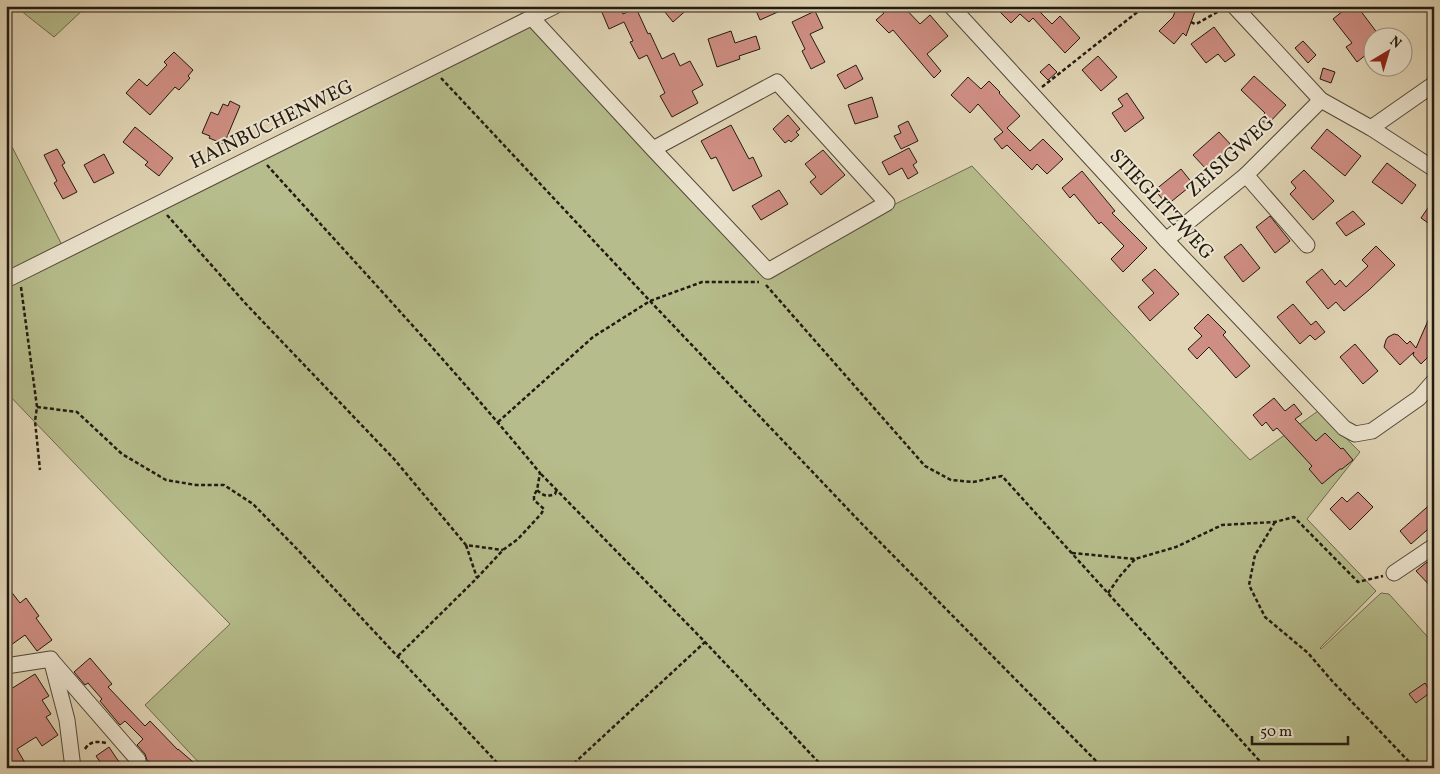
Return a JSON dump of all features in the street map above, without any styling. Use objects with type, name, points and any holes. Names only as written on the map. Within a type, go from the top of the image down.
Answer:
[{"type":"street","name":"HAINBUCHENWEG","points":[[13,276],[556,6]]},
{"type":"street","name":"STIEGLITZWEG","points":[[951,6],[1166,240],[1344,428],[1355,434],[1372,431],[1419,398],[1434,381]]},
{"type":"street","points":[[1234,6],[1321,100],[1371,128],[1434,169]]},
{"type":"street","points":[[532,18],[653,150],[768,270],[887,202],[777,82],[653,150]]},
{"type":"street","points":[[1371,128],[1434,84]]},
{"type":"street","name":"ZEISIGWEG","points":[[1166,240],[1246,175],[1321,100]]},
{"type":"street","points":[[1246,175],[1306,244]]},
{"type":"street","points":[[1394,573],[1434,546]]},
{"type":"street","points":[[6,666],[51,659]]},
{"type":"street","points":[[51,659],[138,760]]},
{"type":"street","points":[[51,659],[67,720],[73,768]]},
{"type":"path","points":[[1032,94],[1145,6]]},
{"type":"path","points":[[1191,22],[1195,24],[1209,18],[1226,6]]},
{"type":"path","points":[[432,68],[863,525],[1104,768]]},
{"type":"path","points":[[257,155],[459,377],[540,473],[705,642],[824,768]]},
{"type":"path","points":[[157,204],[246,304],[394,459],[466,545],[477,578]]},
{"type":"path","points":[[13,276],[38,407],[35,421],[40,470]]},
{"type":"path","points":[[498,422],[593,337],[650,301],[702,282],[763,282],[925,466],[951,480],[973,482],[1002,476],[1266,768]]},
{"type":"path","points":[[38,407],[77,412],[122,454],[166,480],[196,485],[224,485],[253,504],[502,768]]},
{"type":"path","points":[[398,656],[503,550],[518,540],[541,514],[544,509],[534,500],[540,473]]},
{"type":"path","points":[[537,490],[547,496],[555,494],[556,489]]},
{"type":"path","points":[[1072,553],[1135,559],[1176,546],[1222,524],[1275,522],[1294,517],[1358,582],[1394,573]]},
{"type":"path","points":[[1275,522],[1255,555],[1249,585],[1265,617],[1308,653],[1415,768]]},
{"type":"path","points":[[466,545],[503,550]]},
{"type":"path","points":[[1108,593],[1135,559]]},
{"type":"path","points":[[569,768],[705,642]]},
{"type":"path","points":[[84,750],[91,742],[104,742],[110,746]]},
{"type":"green space","points":[[15,6],[87,6],[54,37]]},
{"type":"green space","points":[[530,9],[768,267],[972,166],[1250,460],[1318,411],[1360,452],[1307,519],[1376,591],[1320,648],[1381,593],[1389,594],[1434,644],[1434,768],[204,768],[145,705],[230,624],[6,392],[6,281]]},
{"type":"green space","points":[[6,135],[63,247],[6,278]]},
{"type":"building","points":[[610,6],[619,6],[623,14],[636,8],[662,59],[674,53],[680,66],[690,61],[703,85],[692,91],[698,103],[672,117],[660,96],[665,93],[647,55],[639,59],[630,42],[633,41],[624,22],[609,29],[601,10]]},
{"type":"building","points":[[660,6],[691,6],[673,22]]},
{"type":"building","points":[[754,6],[791,6],[760,20]]},
{"type":"building","points":[[876,6],[903,6],[920,24],[930,15],[948,36],[927,54],[941,71],[934,78],[893,30],[889,33],[876,20],[884,13]]},
{"type":"building","points":[[994,6],[1034,6],[1052,24],[1060,16],[1080,38],[1065,53],[1033,18],[1029,22],[1020,14],[1011,23]]},
{"type":"building","points":[[1177,6],[1197,6],[1186,36],[1183,33],[1174,44],[1159,31],[1173,17]]},
{"type":"building","points":[[1349,6],[1357,6],[1374,28],[1362,28],[1362,58],[1357,62],[1346,47],[1352,43],[1333,19]]},
{"type":"building","points":[[815,11],[823,28],[810,34],[825,62],[811,69],[802,51],[805,49],[792,22]]},
{"type":"building","points":[[1214,27],[1235,55],[1225,62],[1218,54],[1206,63],[1191,44]]},
{"type":"building","points":[[731,31],[735,43],[756,36],[760,49],[739,56],[740,59],[717,67],[708,39]]},
{"type":"building","points":[[1303,41],[1316,55],[1308,63],[1295,48]]},
{"type":"building","points":[[174,52],[193,70],[188,76],[190,78],[179,90],[175,87],[150,115],[126,93],[139,79],[147,86],[167,65],[164,62]]},
{"type":"building","points":[[1098,56],[1117,77],[1101,91],[1082,70]]},
{"type":"building","points":[[1049,64],[1057,72],[1048,80],[1040,72]]},
{"type":"building","points":[[856,65],[863,79],[845,89],[837,75]]},
{"type":"building","points":[[1323,68],[1335,72],[1331,83],[1320,79]]},
{"type":"building","points":[[1254,76],[1286,105],[1267,125],[1260,119],[1265,113],[1241,90]]},
{"type":"building","points":[[968,77],[981,89],[989,81],[1000,92],[1020,116],[1007,128],[1030,151],[1043,139],[1063,159],[1047,174],[1037,164],[1032,170],[1007,145],[1002,149],[994,139],[1003,132],[978,104],[970,113],[951,95]]},
{"type":"building","points":[[1127,93],[1144,118],[1125,132],[1112,113],[1123,106],[1118,99]]},
{"type":"building","points":[[872,97],[878,117],[855,124],[848,105]]},
{"type":"building","points":[[230,101],[240,106],[224,144],[202,133],[211,112],[218,115],[223,104],[228,106]]},
{"type":"building","points":[[788,115],[800,129],[796,132],[799,135],[791,142],[789,140],[785,143],[773,129]]},
{"type":"building","points":[[908,121],[918,141],[901,149],[894,136],[901,133],[898,126]]},
{"type":"building","points":[[731,125],[749,159],[753,157],[762,176],[733,191],[716,157],[711,159],[701,141]]},
{"type":"building","points":[[135,127],[173,158],[159,176],[145,165],[148,162],[123,142]]},
{"type":"building","points":[[1327,129],[1361,156],[1345,176],[1311,148]]},
{"type":"building","points":[[1219,132],[1233,147],[1207,170],[1193,155]]},
{"type":"building","points":[[909,148],[917,162],[913,165],[918,173],[908,179],[902,168],[889,175],[882,162]]},
{"type":"building","points":[[57,149],[65,163],[62,165],[77,192],[63,199],[54,183],[57,181],[44,155]]},
{"type":"building","points":[[823,150],[845,175],[821,195],[810,182],[816,177],[805,164]]},
{"type":"building","points":[[104,154],[114,173],[94,183],[84,165]]},
{"type":"building","points":[[1387,163],[1416,185],[1402,204],[1372,182]]},
{"type":"building","points":[[1181,169],[1193,184],[1167,205],[1155,190]]},
{"type":"building","points":[[1304,170],[1334,201],[1313,220],[1290,194],[1296,188],[1291,182]]},
{"type":"building","points":[[1082,171],[1115,211],[1112,213],[1147,248],[1123,272],[1111,259],[1124,246],[1101,222],[1099,224],[1074,194],[1070,198],[1062,188]]},
{"type":"building","points":[[779,190],[788,204],[761,220],[752,206]]},
{"type":"building","points":[[1434,199],[1434,227],[1421,218]]},
{"type":"building","points":[[1353,211],[1365,224],[1346,236],[1336,223]]},
{"type":"building","points":[[1270,216],[1290,241],[1275,253],[1256,227]]},
{"type":"building","points":[[1241,244],[1260,268],[1243,282],[1224,257]]},
{"type":"building","points":[[1376,246],[1395,265],[1344,311],[1336,302],[1328,309],[1306,282],[1322,269],[1335,285],[1340,280],[1346,287],[1368,266],[1362,260]]},
{"type":"building","points":[[1155,269],[1179,294],[1150,321],[1138,307],[1154,293],[1142,280]]},
{"type":"building","points":[[1293,304],[1311,325],[1316,321],[1325,332],[1315,340],[1310,335],[1300,344],[1277,317]]},
{"type":"building","points":[[1434,307],[1434,339],[1428,351],[1431,354],[1421,364],[1413,355],[1414,352],[1400,365],[1384,347],[1386,340],[1394,334],[1398,335],[1407,344],[1410,341],[1416,348]]},
{"type":"building","points":[[1208,314],[1226,332],[1223,335],[1250,366],[1236,378],[1209,347],[1197,359],[1188,349],[1202,336],[1194,328]]},
{"type":"building","points":[[1355,344],[1378,371],[1363,384],[1340,357]]},
{"type":"building","points":[[1274,398],[1285,411],[1294,404],[1302,414],[1295,419],[1316,441],[1325,433],[1341,449],[1343,448],[1353,460],[1322,484],[1309,469],[1312,466],[1277,428],[1273,431],[1266,422],[1262,426],[1253,415]]},
{"type":"building","points":[[1358,492],[1373,507],[1350,530],[1330,509],[1342,497],[1347,502]]},
{"type":"building","points":[[1434,501],[1434,524],[1411,544],[1400,531]]},
{"type":"building","points":[[1427,562],[1434,569],[1434,590],[1416,571]]},
{"type":"building","points":[[6,585],[20,603],[26,598],[39,616],[36,618],[52,640],[37,651],[25,635],[11,645],[6,639]]},
{"type":"building","points":[[90,658],[112,684],[108,687],[145,726],[150,721],[178,750],[200,768],[170,768],[163,762],[158,768],[147,760],[145,754],[137,745],[143,739],[125,721],[120,725],[100,701],[102,699],[88,683],[85,685],[74,672]]},
{"type":"building","points":[[35,674],[49,696],[42,700],[51,714],[46,717],[58,735],[42,746],[36,737],[17,749],[28,768],[6,768],[6,692]]},
{"type":"building","points":[[1425,683],[1431,692],[1416,703],[1409,694]]},
{"type":"building","points":[[109,747],[124,768],[104,768],[96,756]]}]
